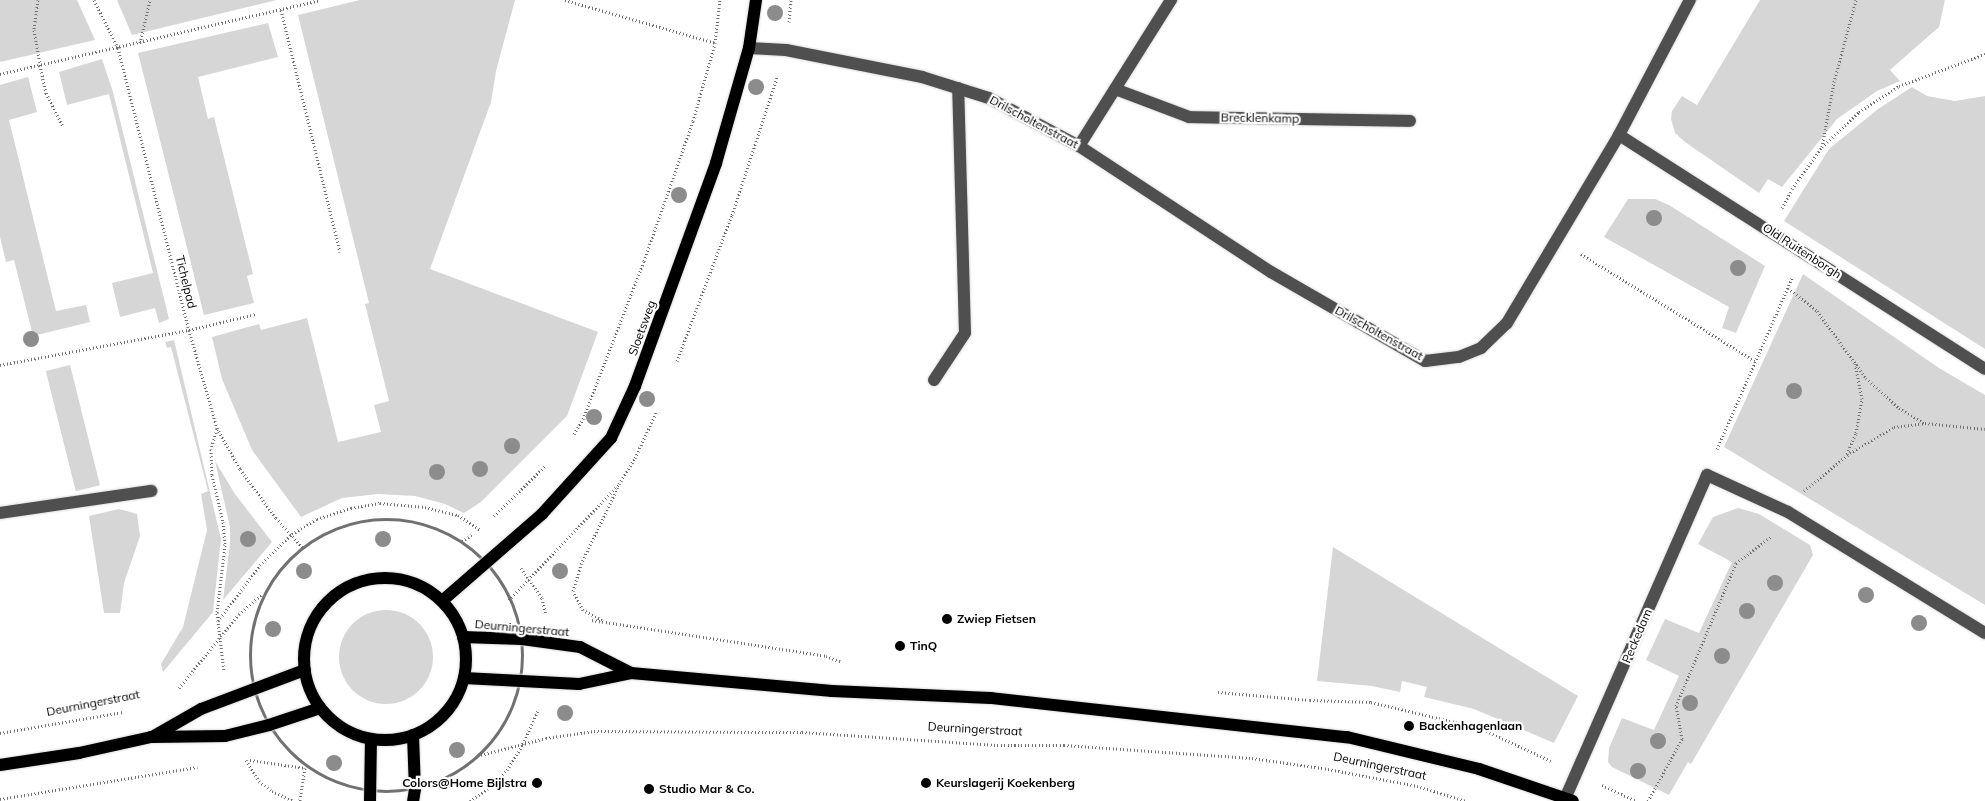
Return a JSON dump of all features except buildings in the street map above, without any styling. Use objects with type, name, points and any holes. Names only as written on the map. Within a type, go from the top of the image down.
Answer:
[{"type":"main road","name":"Sloetsweg","points":[[442,601],[542,514],[611,438],[635,386],[716,163],[749,48],[756,0]]},
{"type":"main road","points":[[388,578],[403,580],[424,588],[442,601],[455,618],[463,637],[466,658],[464,678],[457,697],[446,713],[431,726],[413,735],[392,740],[372,739],[343,729],[320,708],[308,684],[304,670],[304,648],[310,626],[322,607],[339,592],[358,582],[388,578]]},
{"type":"main road","name":"Deurningerstraat","points":[[463,637],[522,639],[580,647],[631,673]]},
{"type":"main road","points":[[151,738],[201,709],[304,670]]},
{"type":"main road","name":"Deurningerstraat","points":[[464,678],[579,684],[631,673],[832,691],[992,698],[1347,737],[1479,769],[1568,800]]},
{"type":"main road","points":[[0,765],[151,738],[225,736],[269,725],[320,708]]},
{"type":"main road","points":[[413,735],[414,795]]},
{"type":"main road","points":[[370,795],[372,739]]},
{"type":"street","points":[[1079,146],[1171,0]]},
{"type":"street","name":"Drilscholtenstraat","points":[[749,48],[786,50],[922,77],[989,98],[1079,146],[1271,272],[1425,361],[1459,357],[1481,348],[1507,323],[1619,135],[1690,0]]},
{"type":"street","points":[[934,380],[964,333],[958,88]]},
{"type":"street","name":"Brecklenkamp","points":[[1115,89],[1189,117],[1410,121]]},
{"type":"street","name":"Old Ruitenborgh","points":[[1619,135],[1771,230],[1985,369]]},
{"type":"street","points":[[1706,474],[1788,512],[1985,633]]},
{"type":"street","name":"Peckedam","points":[[1568,800],[1706,474]]},
{"type":"street","points":[[0,513],[151,491]]},
{"type":"path","points":[[38,0],[34,30],[40,65],[46,92],[62,125]]},
{"type":"path","name":"Tichelpad","points":[[94,0],[118,48],[189,330],[217,428],[240,469],[276,518],[304,548]]},
{"type":"path","points":[[140,43],[150,0]]},
{"type":"path","points":[[0,74],[320,0]]},
{"type":"path","points":[[565,0],[716,43]]},
{"type":"path","name":"Sloetsweg","points":[[573,436],[583,419],[644,261],[693,121],[716,43],[720,0]]},
{"type":"path","points":[[1822,147],[1834,82],[1856,0]]},
{"type":"path","points":[[281,10],[340,252]]},
{"type":"path","points":[[1771,230],[1792,189],[1822,147],[1859,112],[1898,86],[1985,54]]},
{"type":"path","points":[[1557,240],[1755,360]]},
{"type":"path","points":[[1706,474],[1804,253]]},
{"type":"path","points":[[1788,288],[1817,311],[1866,378],[1899,408],[1925,423]]},
{"type":"path","points":[[0,365],[189,330],[256,314]]},
{"type":"path","points":[[1846,456],[1856,433],[1862,399],[1854,361]]},
{"type":"path","points":[[1648,801],[1682,739],[1676,706],[1736,562],[1778,532],[1788,512],[1806,488],[1846,456],[1894,427],[1925,423],[1985,429]]},
{"type":"path","points":[[217,428],[211,449],[212,475],[223,522],[225,545],[218,621]]},
{"type":"path","points":[[493,516],[547,464]]},
{"type":"path","points":[[604,622],[583,610],[574,591],[581,564],[619,484]]},
{"type":"path","points":[[174,692],[239,614],[263,594],[289,559],[320,536],[345,524],[380,517],[424,522],[446,531],[462,541],[485,564],[500,583],[509,600],[522,639],[519,681],[509,716],[499,737],[480,756],[464,768],[425,787],[414,795],[370,795],[305,768],[244,759]]},
{"type":"path","points":[[462,541],[486,523]]},
{"type":"path","points":[[263,594],[252,627],[249,654],[259,707],[285,751],[305,768]]},
{"type":"path","name":"Deurningerstraat","points":[[0,733],[81,721],[128,711]]},
{"type":"path","name":"Deurningerstraat","points":[[480,756],[546,738],[594,731],[802,732],[997,745],[1064,745],[1252,758],[1328,769],[1417,786],[1466,801]]},
{"type":"path","points":[[0,799],[205,765]]},
{"type":"path","points":[[300,801],[305,768]]},
{"type":"shaded area","points":[[0,0],[77,0],[95,40],[0,62]]},
{"type":"shaded area","points":[[117,0],[277,0],[132,35]]},
{"type":"shaded area","points":[[360,0],[515,0],[496,71],[491,102],[430,269],[598,332],[567,416],[481,502],[464,513],[445,504],[415,496],[378,494],[342,498],[301,517],[252,450],[222,379],[212,337],[259,324],[261,330],[307,318],[338,442],[381,432],[374,405],[389,401],[365,304],[369,303],[298,15]]},
{"type":"shaded area","points":[[1760,0],[1945,0],[1939,27],[1890,70],[1900,81],[1877,91],[1837,119],[1782,187],[1768,179],[1759,193],[1685,142],[1675,133],[1671,119],[1672,111],[1682,96],[1697,105]]},
{"type":"shaded area","points":[[268,23],[278,57],[198,77],[208,119],[214,117],[253,274],[247,276],[254,303],[204,315],[138,53]]},
{"type":"shaded area","points":[[102,59],[113,92],[169,319],[159,323],[155,308],[120,317],[112,283],[153,273],[109,94],[67,105],[59,72]]},
{"type":"shaded area","points":[[28,77],[37,112],[9,120],[56,311],[86,305],[90,322],[33,336],[14,260],[6,262],[0,237],[0,85]]},
{"type":"shaded area","points":[[1912,87],[1927,96],[1955,101],[1985,96],[1985,349],[1784,221],[1829,149],[1878,109]]},
{"type":"shaded area","points":[[1628,199],[1655,199],[1669,205],[1765,266],[1736,333],[1722,328],[1729,307],[1604,237]]},
{"type":"shaded area","points":[[1803,274],[1939,368],[1985,395],[1985,605],[1724,447]]},
{"type":"shaded area","points":[[174,340],[221,539],[213,612],[163,672],[161,664],[183,627],[207,530],[201,494],[208,491],[171,347],[167,348],[165,342]]},
{"type":"shaded area","points":[[70,365],[100,485],[76,491],[46,371]]},
{"type":"shaded area","points":[[215,461],[235,494],[272,542],[223,600],[230,543],[230,527]]},
{"type":"shaded area","points":[[1738,508],[1759,514],[1810,545],[1813,555],[1691,764],[1688,762],[1669,795],[1612,767],[1608,762],[1609,748],[1622,718],[1654,730],[1679,676],[1646,660],[1665,619],[1699,633],[1732,562],[1698,544],[1713,517]]},
{"type":"shaded area","points":[[119,509],[137,514],[140,536],[124,583],[120,613],[104,613],[89,516]]},
{"type":"shaded area","points":[[1333,547],[1578,696],[1554,743],[1474,709],[1424,697],[1427,687],[1402,681],[1400,692],[1372,686],[1317,681]]},
{"type":"shaded area","points":[[386,610],[404,613],[419,624],[430,639],[433,657],[430,675],[419,690],[404,701],[386,704],[368,701],[353,690],[342,675],[339,657],[342,639],[353,624],[368,613]]},
{"type":"place","name":"Zwiep Fietsen","points":[[947,619]]},
{"type":"place","name":"TinQ","points":[[900,646]]},
{"type":"place","name":"Backenhagenlaan","points":[[1409,726]]},
{"type":"place","name":"Colors@Home Bijlstra","points":[[537,783]]},
{"type":"place","name":"Keurslagerij Koekenberg","points":[[926,783]]},
{"type":"place","name":"Studio Mar & Co.","points":[[649,789]]}]
